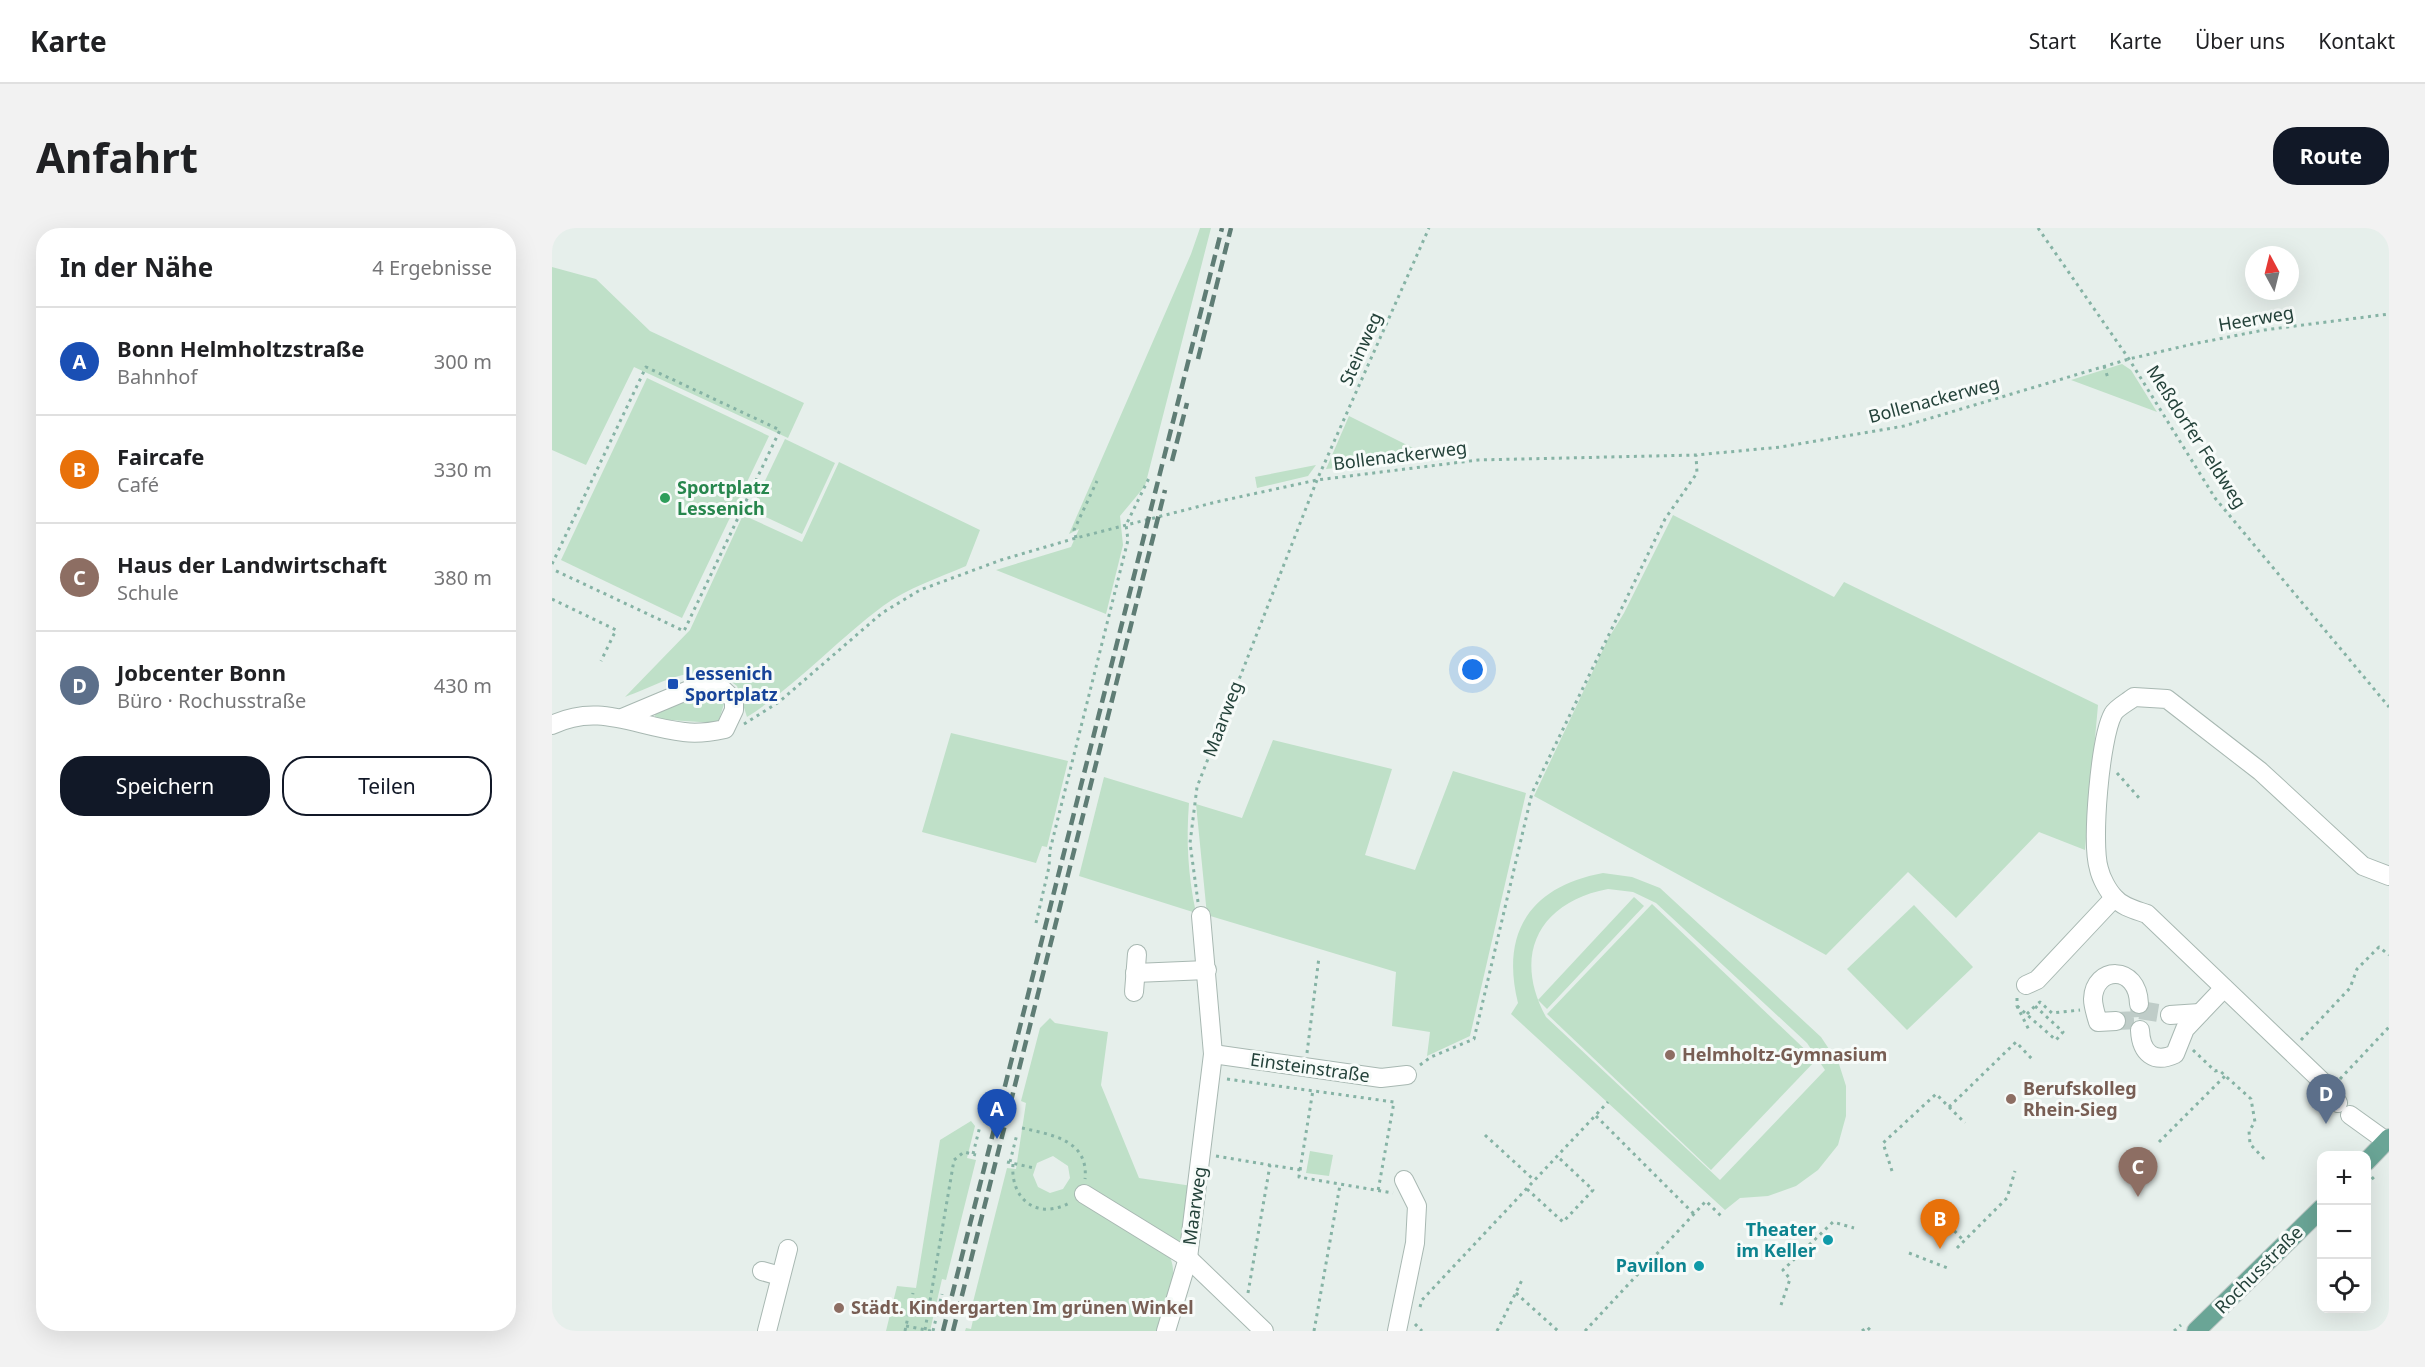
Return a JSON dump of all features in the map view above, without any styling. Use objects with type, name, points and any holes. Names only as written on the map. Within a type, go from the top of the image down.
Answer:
[{"type":"main road","points":[[2371,1158],[2388,1140]]},
{"type":"main road","name":"Rochusstraße","points":[[2196,1331],[2317,1213]]},
{"type":"street","points":[[552,725],[592,714],[622,718],[681,732],[701,733],[725,729],[735,710],[734,700],[717,684],[703,684],[622,718]]},
{"type":"street","points":[[2388,1140],[2339,1102],[2291,1051],[2147,914],[2125,906],[2114,898],[2099,869],[2095,843],[2102,770],[2113,713],[2134,697],[2167,699],[2260,771],[2363,866],[2389,876]]},
{"type":"street","points":[[2026,985],[2037,980],[2114,898]]},
{"type":"street","name":"Maarweg","points":[[1166,1331],[1188,1258],[1217,1055],[1201,916]]},
{"type":"street","points":[[1134,992],[1137,954]]},
{"type":"street","points":[[1135,973],[1207,970]]},
{"type":"street","points":[[2116,1021],[2098,1022],[2093,998],[2097,985],[2111,975],[2125,975],[2134,982],[2139,1004]]},
{"type":"street","points":[[2140,1030],[2145,1051],[2152,1057],[2165,1059],[2175,1054],[2183,1041],[2186,1029],[2224,988]]},
{"type":"street","points":[[2170,1016],[2200,1013]]},
{"type":"street","name":"Einsteinstraße","points":[[1217,1055],[1381,1078],[1407,1075]]},
{"type":"street","points":[[1397,1331],[1415,1243],[1417,1206],[1404,1180]]},
{"type":"street","points":[[1080,1194],[1188,1258],[1264,1331]]},
{"type":"street","points":[[767,1331],[788,1249]]},
{"type":"street","points":[[762,1271],[780,1276]]},
{"type":"path","name":"Steinweg","points":[[1317,480],[1429,228]]},
{"type":"path","name":"Meßdorfer Feldweg","points":[[2038,228],[2129,359],[2215,498],[2389,707]]},
{"type":"path","name":"Heerweg","points":[[2129,359],[2264,330],[2389,314]]},
{"type":"path","name":"Bollenackerweg","points":[[725,729],[749,722],[779,702],[882,613],[920,590],[1001,560],[1076,538],[1317,480],[1478,460],[1696,455],[1781,447],[1904,426],[2129,359]]},
{"type":"path","points":[[2104,366],[2108,378]]},
{"type":"path","points":[[552,564],[646,367],[780,430],[684,631],[552,569],[552,575]]},
{"type":"path","points":[[1407,1075],[1431,1057],[1474,1039],[1532,793],[1665,519],[1697,473],[1696,455]]},
{"type":"path","points":[[1036,922],[1049,867],[1050,850],[1128,540],[1126,525],[1150,476]]},
{"type":"path","name":"Maarweg","points":[[1201,916],[1191,854],[1191,823],[1197,787],[1317,480]]},
{"type":"path","points":[[1076,538],[1074,530],[1096,481]]},
{"type":"path","points":[[552,599],[616,630],[601,661]]},
{"type":"path","points":[[2118,774],[2140,799]]},
{"type":"path","points":[[2291,1051],[2350,988],[2357,969],[2379,947],[2389,955]]},
{"type":"path","points":[[1306,1057],[1319,957]]},
{"type":"path","points":[[2027,1014],[2040,1002],[2052,1013],[2095,1009]]},
{"type":"path","points":[[2017,1006],[2056,1040],[2063,1032],[2035,1006]]},
{"type":"path","points":[[2339,1102],[2389,1027]]},
{"type":"path","points":[[2183,1041],[2214,1071],[2219,1070],[2226,1074],[2251,1099],[2255,1122],[2249,1131],[2250,1144],[2267,1162]]},
{"type":"path","points":[[1949,1107],[2016,1042],[2032,1059]]},
{"type":"path","points":[[1217,1055],[1219,1078],[1313,1090],[1394,1102],[1378,1191],[1299,1177],[1313,1090]]},
{"type":"path","points":[[2159,1142],[2226,1074]]},
{"type":"path","points":[[1892,1171],[1883,1143],[1936,1094],[1965,1124]]},
{"type":"path","points":[[1422,1331],[1414,1324],[1422,1300],[1608,1102]]},
{"type":"path","points":[[1596,1116],[1695,1214]]},
{"type":"path","points":[[925,1330],[954,1160],[964,1152],[974,1154],[980,1125]]},
{"type":"path","points":[[1017,1134],[1010,1163],[1017,1192],[1030,1204],[1048,1210],[1062,1207],[1080,1194],[1086,1170],[1079,1151],[1058,1137],[1022,1128]]},
{"type":"path","points":[[1485,1135],[1535,1181]]},
{"type":"path","points":[[1202,1153],[1300,1170]]},
{"type":"path","points":[[1527,1189],[1563,1222],[1593,1190],[1558,1157]]},
{"type":"path","points":[[1010,1163],[1034,1168]]},
{"type":"path","points":[[1245,1312],[1270,1165]]},
{"type":"path","points":[[1956,1248],[2007,1198],[2015,1171]]},
{"type":"path","points":[[1314,1331],[1340,1185]]},
{"type":"path","points":[[1585,1331],[1706,1201],[1721,1216]]},
{"type":"path","points":[[1944,1220],[1964,1241]]},
{"type":"path","points":[[1781,1305],[1790,1279],[1783,1270],[1833,1222],[1854,1228]]},
{"type":"path","points":[[1909,1253],[1950,1269]]},
{"type":"path","points":[[1497,1331],[1522,1280]]},
{"type":"path","points":[[905,1331],[913,1293]]},
{"type":"path","points":[[1516,1293],[1558,1331]]},
{"type":"path","points":[[906,1326],[932,1331],[942,1294]]},
{"type":"path","points":[[1862,1331],[1867,1327],[1871,1331]]},
{"type":"green space","points":[[1200,228],[1211,228],[1145,486],[1120,516],[1123,545],[1106,614],[996,570],[1071,547],[1079,529],[1069,534],[1191,254]]},
{"type":"green space","points":[[552,267],[596,279],[650,331],[804,403],[788,438],[634,367],[586,465],[552,450]]},
{"type":"green space","points":[[2122,364],[2131,370],[2157,412],[2071,380]]},
{"type":"green space","name":"Sportplatz Lessenich","points":[[647,378],[769,436],[682,618],[561,560]]},
{"type":"green space","points":[[1349,416],[1433,458],[1326,469]]},
{"type":"green space","points":[[785,439],[835,463],[802,534],[751,510]]},
{"type":"green space","points":[[839,462],[980,530],[966,566],[913,589],[883,606],[783,691],[747,717],[737,686],[723,678],[709,674],[681,675],[625,697],[690,630],[743,515],[802,542]]},
{"type":"green space","points":[[1316,465],[1308,476],[1257,488],[1255,477]]},
{"type":"green space","points":[[1673,515],[1834,597],[1844,582],[2098,705],[2085,850],[2039,832],[1956,918],[1908,872],[1826,955],[1534,796],[1608,639],[1624,613]]},
{"type":"green space","points":[[709,693],[714,694],[724,704],[719,720],[715,723],[654,719],[656,713]]},
{"type":"green space","points":[[951,733],[1068,761],[1047,847],[1042,846],[1036,863],[922,832]]},
{"type":"green space","points":[[1273,740],[1392,769],[1365,855],[1415,870],[1453,771],[1526,793],[1470,1036],[1427,1056],[1430,1032],[1392,1026],[1396,972],[1207,915],[1196,804],[1242,818]]},
{"type":"green space","points":[[1104,777],[1189,803],[1188,858],[1196,913],[1079,876]]},
{"type":"green space","points":[[1603,873],[1632,877],[1660,888],[1821,1037],[1839,1064],[1846,1086],[1846,1116],[1838,1145],[1818,1170],[1796,1186],[1768,1196],[1740,1198],[1725,1210],[1511,1014],[1518,1003],[1514,977],[1514,954],[1518,934],[1527,916],[1540,901],[1557,889],[1578,879]],"holes":[[[1608,889],[1633,892],[1656,903],[1807,1043],[1825,1070],[1720,1180],[1546,1017],[1536,994],[1532,973],[1532,953],[1538,935],[1549,919],[1564,906],[1584,896]]]},
{"type":"green space","points":[[1634,897],[1644,906],[1547,1009],[1538,1000]]},
{"type":"green space","points":[[1652,904],[1816,1060],[1711,1170],[1547,1014]]},
{"type":"green space","points":[[1914,905],[1973,967],[1907,1030],[1847,969]]},
{"type":"green space","points":[[1050,1018],[1055,1023],[1108,1032],[1101,1085],[1139,1178],[1192,1186],[1184,1239],[1167,1253],[1173,1270],[1172,1280],[1157,1331],[965,1331],[966,1328],[971,1329],[975,1311],[971,1310],[1007,1168],[1016,1169],[1026,1103],[1021,1101],[1040,1028]],"holes":[[[1053,1156],[1068,1166],[1070,1178],[1063,1189],[1050,1193],[1038,1187],[1033,1175],[1037,1163]]]},
{"type":"green space","points":[[971,1121],[975,1126],[967,1158],[976,1160],[946,1280],[942,1279],[930,1331],[886,1331],[897,1286],[916,1288],[940,1140]]},
{"type":"green space","points":[[1310,1151],[1333,1155],[1329,1176],[1306,1173]]},
{"type":"tunnel","points":[[2116,1021],[2140,1020],[2139,1004]]},
{"type":"tunnel","points":[[2140,1010],[2170,1015]]},
{"type":"railway","points":[[943,1331],[1222,228]]},
{"type":"railway","points":[[1198,359],[1231,228]]},
{"type":"railway","points":[[1172,461],[1187,403]]},
{"type":"railway","points":[[953,1331],[1165,490]]},
{"type":"place","name":"Sportplatz Lessenich","points":[[665,498]]},
{"type":"place","name":"Lessenich Sportplatz","points":[[673,684]]},
{"type":"place","name":"Helmholtz-Gymnasium","points":[[1670,1055]]},
{"type":"place","name":"Berufskolleg Rhein-Sieg","points":[[2011,1099]]},
{"type":"place","name":"Jobcenter Bonn","points":[[2326,1124]]},
{"type":"place","name":"Bonn Helmholtzstraße","points":[[997,1139]]},
{"type":"place","name":"Haus der Landwirtschaft","points":[[2138,1197]]},
{"type":"place","name":"Theater im Keller","points":[[1828,1240]]},
{"type":"place","name":"Faircafe","points":[[1940,1249]]},
{"type":"place","name":"Pavillon","points":[[1699,1266]]},
{"type":"place","name":"Städt. Kindergarten Im grünen Winkel","points":[[839,1308]]}]
